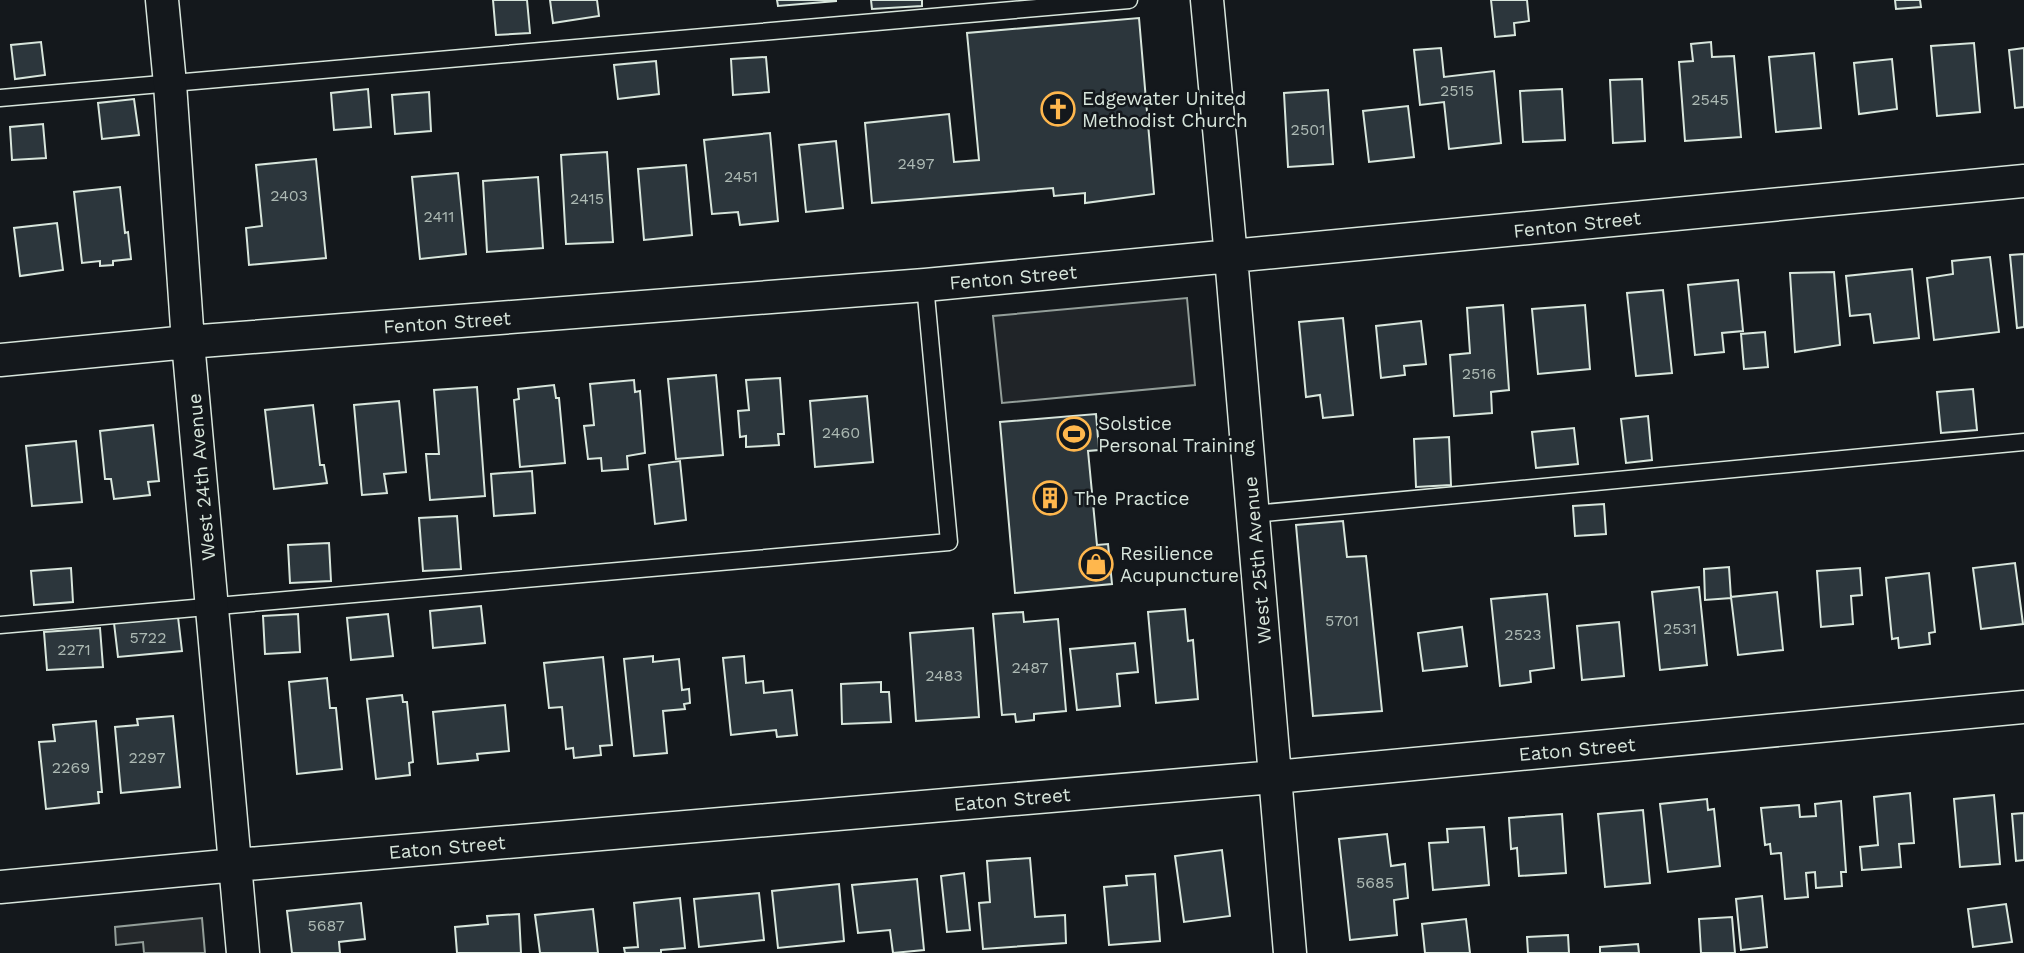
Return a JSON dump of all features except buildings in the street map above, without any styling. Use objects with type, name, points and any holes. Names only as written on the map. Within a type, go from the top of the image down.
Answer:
[{"type":"street","name":"West 24th Avenue","points":[[162,0],[188,342],[243,953]]},
{"type":"street","name":"West 25th Avenue","points":[[1207,0],[1290,953]]},
{"type":"street","name":"Fenton Street","points":[[0,360],[188,342],[925,285],[2024,181]]},
{"type":"street","name":"Eaton Street","points":[[0,887],[1275,777],[2024,707]]},
{"type":"lane","points":[[0,99],[1056,3],[1129,0]]},
{"type":"lane","points":[[0,625],[949,542],[925,285]]},
{"type":"lane","points":[[1253,514],[2024,442]]},
{"type":"shaded area","points":[[1187,298],[1195,385],[1002,403],[993,316]]},
{"type":"shaded area","points":[[202,918],[205,953],[144,953],[143,942],[116,945],[115,927]]},
{"type":"place","name":"Edgewater United Methodist Church","points":[[1058,109]]},
{"type":"place","name":"Solstice Personal Training","points":[[1074,434]]},
{"type":"place","name":"The Practice","points":[[1050,498]]},
{"type":"place","name":"Resilience Acupuncture","points":[[1096,564]]}]
